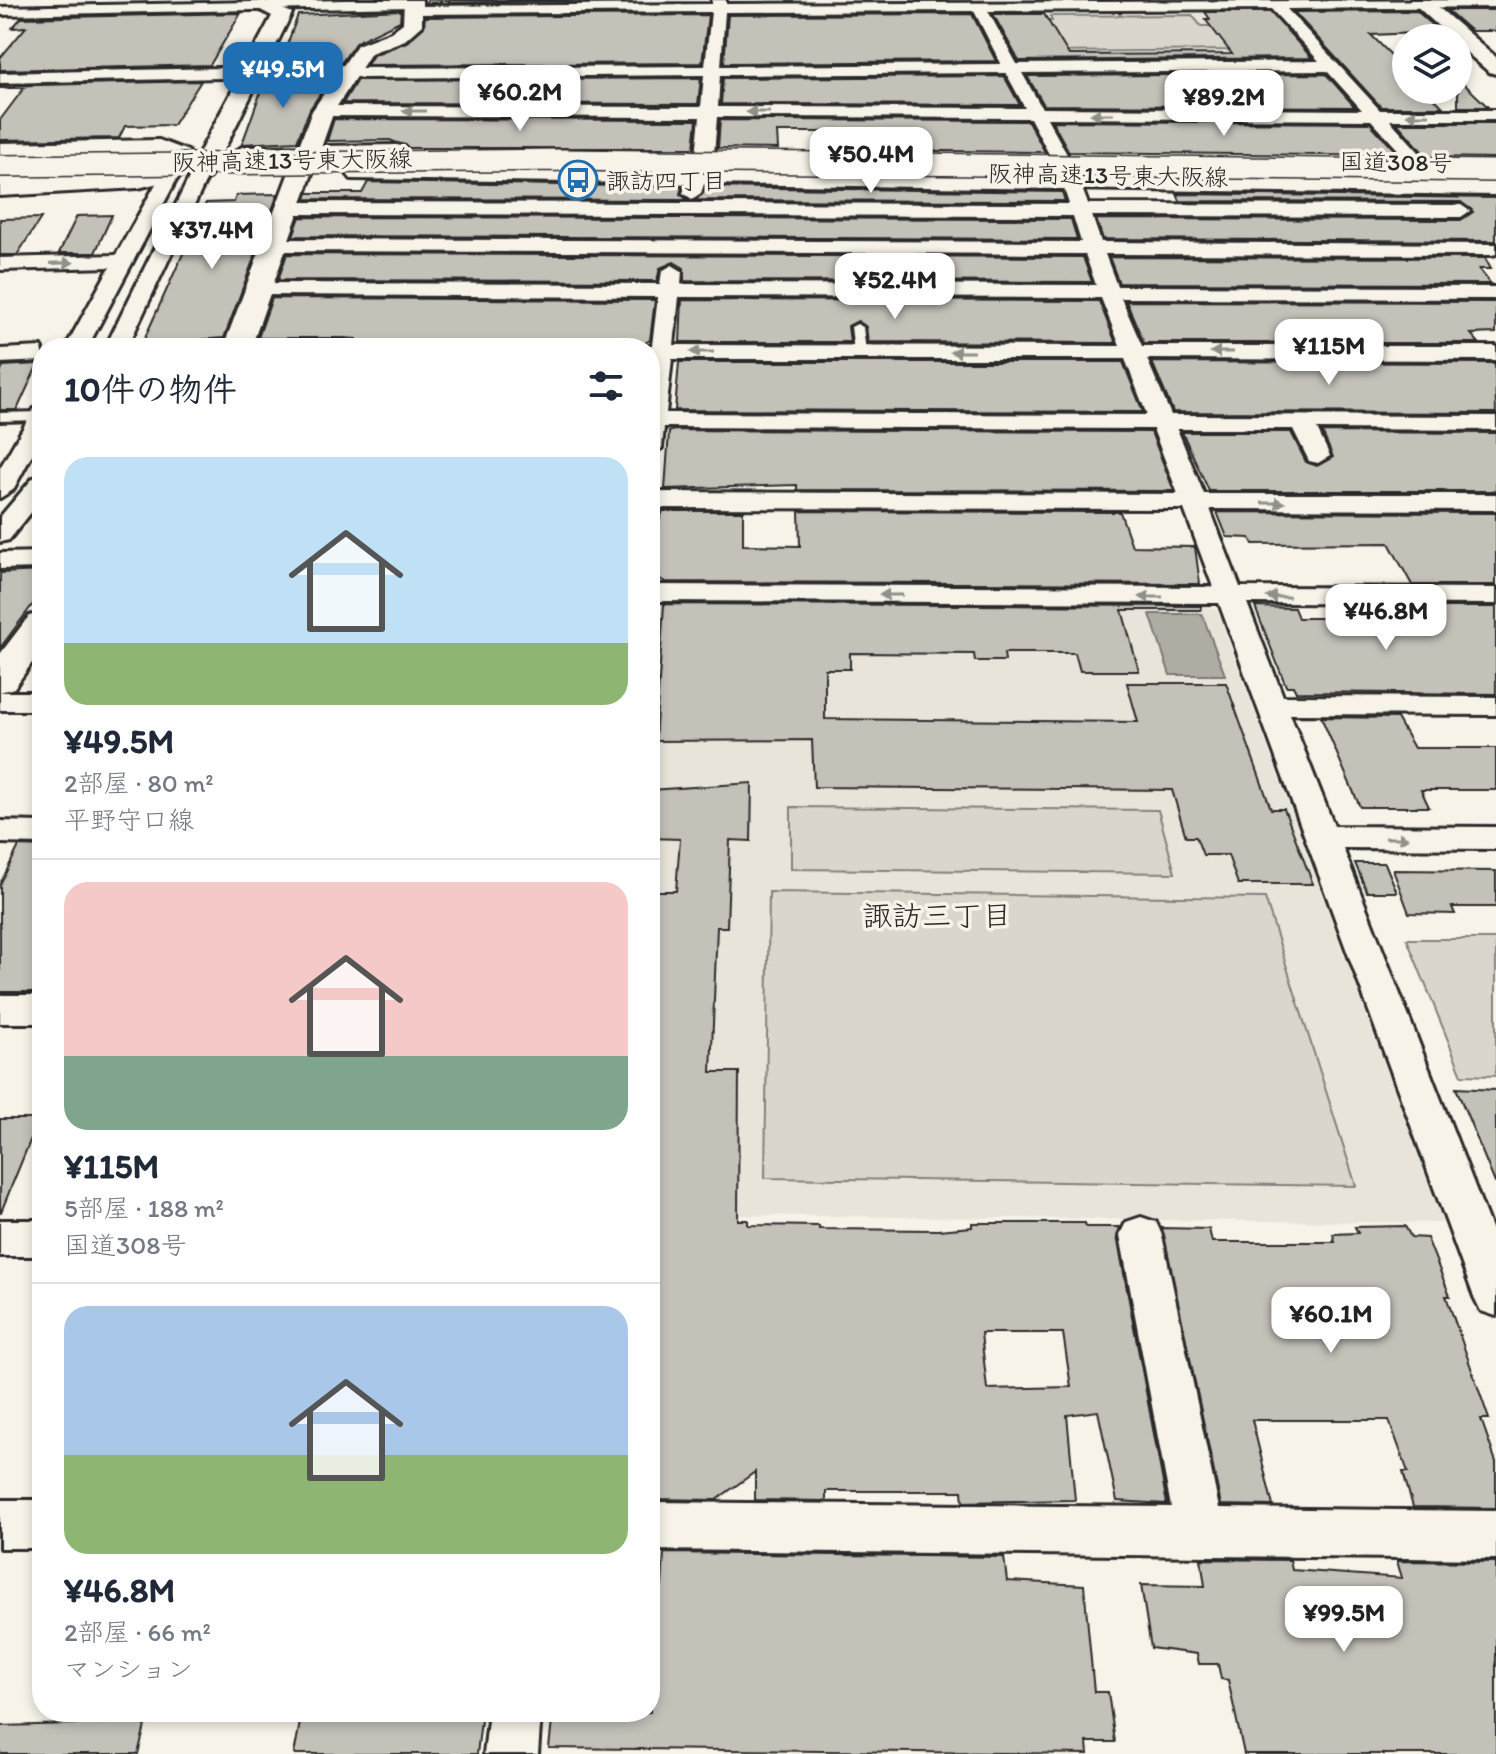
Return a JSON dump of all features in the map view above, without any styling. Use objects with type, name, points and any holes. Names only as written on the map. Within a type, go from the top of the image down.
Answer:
[{"type":"main road","points":[[1411,2],[1430,24]]},
{"type":"main road","points":[[1411,2],[1496,68]]},
{"type":"main road","points":[[205,165],[283,13],[263,3],[214,96]]},
{"type":"main road","points":[[241,338],[291,208],[313,133],[323,111],[347,70],[364,49],[407,31],[415,19],[413,4]]},
{"type":"main road","points":[[1472,64],[1496,85]]},
{"type":"main road","points":[[0,187],[138,181],[176,165],[194,132]]},
{"type":"main road","points":[[0,150],[159,147],[176,165]]},
{"type":"main road","points":[[0,156],[163,152],[635,160]]},
{"type":"main road","name":"阪神高速13号東大阪線","points":[[0,165],[344,158],[1496,171]]},
{"type":"main road","name":"国道308号","points":[[1071,184],[1419,162],[1496,163]]},
{"type":"main road","name":"国道308号","points":[[0,165],[306,163],[700,166],[869,177],[1071,184],[1496,188]]},
{"type":"main road","name":"国道308号","points":[[0,177],[176,165]]},
{"type":"main road","points":[[0,187],[406,167]]},
{"type":"main road","name":"阪神高速13号東大阪線","points":[[0,177],[406,167],[1496,180]]},
{"type":"main road","points":[[0,680],[32,637]]},
{"type":"street","points":[[976,2],[1071,184],[1096,248],[1109,293],[1195,503],[1319,837],[1487,1252],[1496,1297]]},
{"type":"street","points":[[1273,2],[1419,162]]},
{"type":"street","points":[[0,11],[263,3],[1496,3]]},
{"type":"street","points":[[659,338],[710,112],[718,4]]},
{"type":"street","points":[[0,78],[347,70],[714,71],[1331,66]]},
{"type":"street","points":[[323,111],[1496,115]]},
{"type":"street","points":[[82,338],[176,165]]},
{"type":"street","points":[[121,338],[205,165]]},
{"type":"street","points":[[291,208],[688,209],[1071,184],[1461,211]]},
{"type":"street","points":[[1441,187],[1494,252]]},
{"type":"street","points":[[275,245],[1494,252]]},
{"type":"street","points":[[0,264],[125,261]]},
{"type":"street","points":[[258,289],[1496,293]]},
{"type":"street","points":[[660,352],[1496,353]]},
{"type":"street","points":[[0,356],[32,354]]},
{"type":"street","points":[[660,420],[1496,423]]},
{"type":"street","points":[[937,421],[940,447]]},
{"type":"street","points":[[1302,423],[1318,456]]},
{"type":"street","points":[[0,490],[32,433]]},
{"type":"street","points":[[0,534],[32,495]]},
{"type":"street","points":[[660,500],[1496,502]]},
{"type":"street","points":[[0,561],[32,560]]},
{"type":"street","points":[[660,593],[1496,596]]},
{"type":"street","points":[[0,701],[32,701]]},
{"type":"street","points":[[1269,705],[1496,706]]},
{"type":"street","points":[[0,832],[32,833]]},
{"type":"street","points":[[1319,837],[1496,838]]},
{"type":"street","points":[[0,1009],[32,1009]]},
{"type":"street","points":[[1141,1235],[1200,1531]]},
{"type":"street","points":[[0,1238],[32,1238]]},
{"type":"street","points":[[0,1524],[32,1524]]},
{"type":"street","points":[[660,1526],[1496,1535]]},
{"type":"street","points":[[511,1754],[514,1722]]},
{"type":"lane","points":[[857,327],[860,352]]},
{"type":"lane","points":[[0,417],[32,415]]},
{"type":"shaded area","points":[[1270,8],[1319,62],[1028,66],[1021,64],[991,10]]},
{"type":"shaded area","points":[[1192,15],[1201,26],[1218,26],[1237,50],[1052,52],[1036,21],[1052,21],[1050,16]]},
{"type":"shaded area","points":[[1202,604],[1217,610],[1443,1223],[660,1214],[660,605]]},
{"type":"shaded area","points":[[1150,614],[1202,614],[1225,675],[1170,675]]},
{"type":"shaded area","points":[[791,807],[1158,810],[1175,873],[791,869]]},
{"type":"shaded area","points":[[769,892],[1265,898],[1356,1186],[765,1178]]},
{"type":"shaded area","points":[[1407,939],[1496,939],[1496,1076],[1462,1075]]},
{"type":"building","points":[[427,0],[630,0],[426,3]]},
{"type":"building","points":[[401,10],[400,21],[356,42],[342,62],[280,64],[298,15]]},
{"type":"building","points":[[1447,10],[1496,10],[1496,31],[1472,31],[1472,24],[1463,24]]},
{"type":"building","points":[[1417,11],[1431,24],[1392,24],[1392,34],[1371,35],[1392,56],[1392,104],[1440,104],[1443,107],[1381,107],[1294,12]]},
{"type":"building","points":[[1205,12],[1270,12],[1312,58],[1019,61],[993,14],[1044,14],[1069,55],[1232,54],[1205,19],[1210,19]]},
{"type":"building","points":[[241,13],[210,65],[0,70],[0,58],[26,27],[12,28],[21,18]]},
{"type":"building","points":[[972,14],[996,61],[724,63],[728,15]]},
{"type":"building","points":[[708,15],[702,63],[367,65],[373,55],[407,42],[424,27],[425,17]]},
{"type":"building","points":[[1326,74],[1355,107],[1044,105],[1027,76]]},
{"type":"building","points":[[1004,76],[1020,105],[721,104],[723,78]]},
{"type":"building","points":[[331,78],[310,109],[297,141],[242,144],[265,80]]},
{"type":"building","points":[[701,78],[698,104],[343,103],[357,80]]},
{"type":"building","points":[[201,81],[173,125],[125,126],[119,138],[0,140],[0,120],[24,88],[0,86]]},
{"type":"building","points":[[1472,92],[1488,107],[1458,107],[1458,104],[1472,104]]},
{"type":"building","points":[[334,119],[697,120],[694,148],[409,148],[390,140],[327,141]]},
{"type":"building","points":[[720,120],[1028,121],[1045,152],[833,150],[831,132],[777,132],[778,149],[718,148]]},
{"type":"building","points":[[1052,121],[1370,123],[1400,156],[1069,152]]},
{"type":"building","points":[[1397,123],[1496,123],[1496,158],[1427,157]]},
{"type":"building","points":[[368,182],[682,187],[680,194],[688,200],[306,199],[308,193],[362,193]]},
{"type":"building","points":[[706,187],[1062,192],[1065,201],[696,200]]},
{"type":"building","points":[[278,194],[224,338],[145,338],[206,203],[234,202],[236,195]]},
{"type":"building","points":[[1177,194],[1496,198],[1496,241],[1103,239],[1096,219],[1461,220],[1473,212],[1461,202],[1180,201]]},
{"type":"building","points":[[112,215],[95,253],[59,253],[77,216]]},
{"type":"building","points":[[300,217],[1071,219],[1077,239],[293,236]]},
{"type":"building","points":[[41,218],[17,255],[0,255],[0,219]]},
{"type":"building","points":[[287,254],[1083,257],[1092,282],[684,281],[684,268],[674,262],[660,268],[657,281],[278,280]]},
{"type":"building","points":[[1109,257],[1485,258],[1491,269],[1479,269],[1491,284],[1119,283]]},
{"type":"building","points":[[272,298],[655,300],[650,338],[258,338]]},
{"type":"building","points":[[682,300],[1099,301],[1116,343],[868,342],[866,327],[858,321],[848,326],[850,342],[680,342]]},
{"type":"building","points":[[1126,301],[1496,302],[1496,333],[1471,334],[1479,343],[1144,343]]},
{"type":"building","points":[[679,362],[1123,362],[1143,412],[675,410]]},
{"type":"building","points":[[1152,362],[1495,363],[1496,413],[1173,412]]},
{"type":"building","points":[[32,364],[32,377],[17,410],[0,410],[0,373],[3,366]]},
{"type":"building","points":[[669,432],[1151,432],[1174,491],[797,490],[797,485],[665,489]]},
{"type":"building","points":[[1182,432],[1291,432],[1306,462],[1317,466],[1333,457],[1322,432],[1496,433],[1496,491],[1209,491]]},
{"type":"building","points":[[663,511],[743,511],[743,545],[800,546],[799,511],[1120,512],[1132,546],[1195,547],[1200,584],[665,582],[660,579],[660,519]]},
{"type":"building","points":[[1217,512],[1496,513],[1496,585],[1412,585],[1389,543],[1253,544],[1250,538],[1227,537]]},
{"type":"building","points":[[32,571],[32,605],[0,648],[0,573]]},
{"type":"building","points":[[664,604],[1201,606],[1201,610],[1122,610],[1139,671],[1080,671],[1075,653],[1004,653],[1005,661],[975,661],[974,654],[850,653],[850,669],[825,669],[825,719],[1138,722],[1127,683],[1226,683],[1271,809],[1284,809],[1313,884],[1238,884],[1228,855],[1203,855],[1196,837],[1186,837],[1172,790],[814,787],[812,740],[660,741]]},
{"type":"building","points":[[1255,607],[1294,608],[1298,618],[1430,618],[1424,607],[1496,607],[1496,694],[1296,692],[1293,686],[1286,686]]},
{"type":"building","points":[[1321,717],[1397,718],[1414,748],[1496,748],[1496,790],[1421,790],[1429,807],[1360,807]]},
{"type":"building","points":[[752,783],[751,841],[730,840],[727,927],[717,927],[711,1072],[739,1072],[738,1220],[748,1220],[748,1225],[819,1226],[819,1229],[938,1230],[972,1227],[972,1223],[1085,1223],[1086,1227],[1120,1227],[1117,1236],[1167,1504],[1117,1501],[1098,1411],[1067,1415],[1075,1500],[963,1502],[962,1491],[826,1491],[826,1501],[755,1500],[755,1472],[716,1500],[660,1499],[660,891],[676,891],[680,839],[660,838],[660,789]],"holes":[[[981,1333],[1063,1333],[1071,1387],[987,1389]]]},
{"type":"building","points":[[19,846],[32,847],[32,992],[0,992],[0,884]]},
{"type":"building","points":[[1355,863],[1385,863],[1397,892],[1367,892]]},
{"type":"building","points":[[1393,870],[1496,871],[1496,907],[1452,907],[1455,914],[1409,913]]},
{"type":"building","points":[[1456,1088],[1496,1090],[1496,1183],[1495,1183]]},
{"type":"building","points":[[0,1119],[32,1119],[32,1136],[0,1212]]},
{"type":"building","points":[[1405,1226],[1411,1237],[1427,1238],[1450,1296],[1446,1296],[1489,1419],[1481,1419],[1496,1462],[1496,1508],[1413,1507],[1403,1472],[1408,1472],[1389,1420],[1252,1420],[1273,1506],[1221,1505],[1162,1228],[1209,1229],[1212,1242],[1335,1242],[1333,1234],[1358,1233],[1355,1227]]},
{"type":"building","points":[[664,1553],[1004,1557],[1007,1581],[1084,1585],[1094,1692],[1108,1692],[1115,1742],[1087,1742],[1088,1754],[549,1748],[552,1722],[660,1722]]},
{"type":"building","points":[[1201,1559],[1290,1560],[1292,1570],[1402,1578],[1397,1561],[1496,1562],[1496,1754],[1244,1754],[1228,1680],[1221,1679],[1218,1664],[1199,1664],[1197,1654],[1151,1648],[1141,1585],[1205,1586]]},
{"type":"building","points":[[146,1722],[138,1754],[0,1754],[0,1726]]},
{"type":"building","points":[[300,1722],[481,1722],[477,1754],[294,1754]]},
{"type":"place","name":"諏訪四丁目","points":[[578,180]]},
{"type":"district","name":"諏訪三丁目","points":[[937,915]]}]
